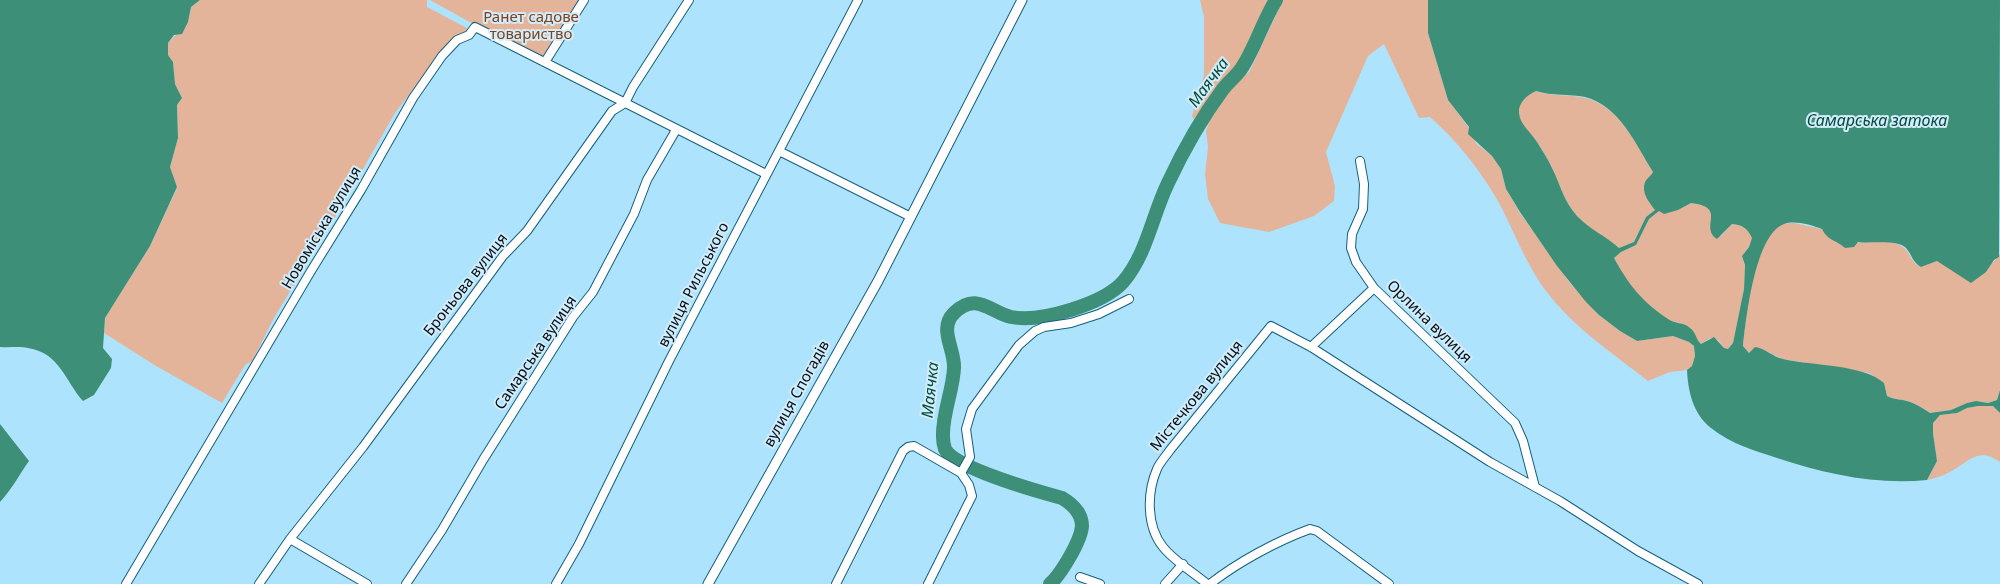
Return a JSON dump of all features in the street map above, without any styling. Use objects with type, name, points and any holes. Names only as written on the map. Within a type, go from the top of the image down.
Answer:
[{"type":"street","points":[[584,0],[545,62],[766,174]]},
{"type":"street","name":"Броньова вулиця","points":[[259,584],[290,539],[363,447],[503,256],[527,231],[612,111],[625,103],[689,0]]},
{"type":"street","name":"вулиця Рильського","points":[[556,584],[766,174],[858,0]]},
{"type":"street","name":"вулиця Спогадів","points":[[708,584],[878,281],[1022,0]]},
{"type":"street","name":"Новоміська вулиця","points":[[126,584],[311,271],[362,190],[413,98],[442,56],[456,40],[469,35],[474,27],[545,62]]},
{"type":"street","name":"Самарська вулиця","points":[[406,584],[442,530],[483,460],[573,318],[593,292],[634,214],[647,180],[676,130]]},
{"type":"street","points":[[779,151],[911,217]]},
{"type":"street","name":"Орлина вулиця","points":[[1360,160],[1364,184],[1363,209],[1352,234],[1351,248],[1356,262],[1374,288],[1514,423],[1523,442],[1535,487]]},
{"type":"street","points":[[1374,288],[1311,348],[1490,462],[1535,487],[1638,551],[1698,584]]},
{"type":"street","points":[[963,470],[970,457],[966,429],[972,409],[1018,345],[1035,331],[1044,327],[1071,323],[1099,314],[1129,299]]},
{"type":"street","name":"Містечкова вулиця","points":[[1209,584],[1163,547],[1153,531],[1150,504],[1158,468],[1190,424],[1271,326],[1311,348]]},
{"type":"street","points":[[836,584],[903,452],[908,447],[914,446],[963,470],[972,496],[928,584]]},
{"type":"street","points":[[1209,584],[1279,543],[1310,529],[1317,532],[1389,584]]},
{"type":"street","points":[[290,539],[367,584]]},
{"type":"street","points":[[1165,584],[1183,564]]},
{"type":"street","points":[[1080,577],[1100,584]]},
{"type":"green space","points":[[200,0],[427,0],[427,7],[467,28],[465,33],[444,49],[395,113],[274,318],[252,361],[245,365],[222,403],[156,366],[104,333],[105,318],[150,246],[177,188],[170,167],[178,138],[177,105],[182,98],[175,84],[173,62],[168,55],[168,43],[188,22],[191,7]]},
{"type":"green space","name":"Ранет садове товариство","points":[[430,0],[580,0],[540,61]]},
{"type":"green space","points":[[1200,0],[1269,0],[1263,11],[1253,41],[1244,57],[1196,124],[1192,116],[1204,75],[1204,17]]},
{"type":"green space","points":[[1283,0],[1428,0],[1428,33],[1448,100],[1469,128],[1476,143],[1492,156],[1501,169],[1506,189],[1520,213],[1570,283],[1599,315],[1637,341],[1673,336],[1689,342],[1694,346],[1695,356],[1692,366],[1687,370],[1670,372],[1648,381],[1597,342],[1561,309],[1534,273],[1502,209],[1481,174],[1449,135],[1430,117],[1419,118],[1384,44],[1368,56],[1326,152],[1335,186],[1334,201],[1314,216],[1269,232],[1220,223],[1208,199],[1205,174],[1208,147],[1206,131],[1211,117],[1230,87],[1249,72]]},
{"type":"green space","points":[[1536,91],[1585,98],[1597,102],[1608,109],[1626,128],[1653,172],[1650,177],[1650,203],[1655,210],[1646,217],[1634,242],[1619,248],[1582,221],[1569,205],[1547,158],[1535,138],[1521,121],[1520,105],[1526,97]]},
{"type":"green space","points":[[1691,203],[1703,205],[1709,209],[1712,216],[1711,228],[1721,236],[1732,224],[1744,228],[1753,238],[1742,256],[1745,265],[1744,289],[1733,343],[1728,349],[1724,348],[1718,340],[1710,338],[1701,344],[1682,323],[1673,322],[1653,310],[1631,286],[1614,258],[1621,252],[1636,245],[1649,219],[1659,211],[1678,210]]},
{"type":"green space","points":[[1794,223],[1822,229],[1828,236],[1844,242],[1885,242],[1899,245],[1921,267],[1937,261],[1986,272],[2000,254],[2000,390],[1997,400],[1988,403],[1976,401],[1951,410],[1930,413],[1910,402],[1887,396],[1884,383],[1869,373],[1782,359],[1760,348],[1749,353],[1743,346],[1749,299],[1758,261],[1772,232],[1782,224]]},
{"type":"green space","points":[[1993,406],[2000,413],[2000,462],[1992,457],[1979,455],[1939,477],[1927,480],[1937,461],[1933,423],[1940,415],[1957,413],[1967,408]]},
{"type":"water","points":[[0,0],[200,0],[191,7],[188,22],[182,34],[174,35],[168,43],[168,55],[173,62],[175,84],[182,98],[177,105],[178,138],[170,167],[177,187],[150,246],[105,318],[103,348],[112,359],[111,368],[94,395],[83,401],[61,369],[48,356],[28,348],[0,347]]},
{"type":"water","name":"Самарська затока","points":[[1428,0],[2000,0],[1999,257],[1994,260],[1986,272],[1971,283],[1937,261],[1921,267],[1902,245],[1858,242],[1854,247],[1845,248],[1829,238],[1822,229],[1798,223],[1784,224],[1774,231],[1766,243],[1759,260],[1750,298],[1743,346],[1749,353],[1755,347],[1783,359],[1836,366],[1863,372],[1884,383],[1887,396],[1910,402],[1930,413],[1951,410],[1976,401],[1988,403],[1997,400],[2000,390],[2000,413],[1993,406],[1978,406],[1967,408],[1957,413],[1940,415],[1933,423],[1937,461],[1927,480],[1889,481],[1832,473],[1795,464],[1751,449],[1719,434],[1700,416],[1690,394],[1687,370],[1692,366],[1695,356],[1694,346],[1673,336],[1637,341],[1599,315],[1557,266],[1506,189],[1501,169],[1492,156],[1468,134],[1469,127],[1448,100],[1428,33]],"holes":[[[1536,91],[1548,94],[1585,97],[1608,109],[1626,128],[1653,172],[1645,182],[1644,190],[1646,197],[1655,210],[1646,217],[1634,242],[1619,248],[1582,221],[1568,204],[1547,158],[1520,117],[1519,109],[1522,103],[1526,97]],[[1691,203],[1702,205],[1711,213],[1712,234],[1717,239],[1732,224],[1744,228],[1752,238],[1749,247],[1742,256],[1745,265],[1744,289],[1733,343],[1728,349],[1724,348],[1714,337],[1701,344],[1688,326],[1671,321],[1659,313],[1637,292],[1625,277],[1614,258],[1621,252],[1636,245],[1649,219],[1659,211],[1664,214],[1678,210]]]},
{"type":"water","points":[[0,424],[29,461],[0,502]]},
{"type":"waterway","name":"Маячка","points":[[1050,584],[1065,565],[1074,548],[1081,532],[1082,521],[1073,506],[1062,498],[980,471],[964,464],[945,449],[943,428],[954,368],[947,332],[949,319],[962,307],[976,303],[1011,317],[1038,317],[1054,314],[1101,298],[1123,282],[1144,247],[1162,196],[1186,147],[1215,100],[1243,66],[1276,0]]}]
